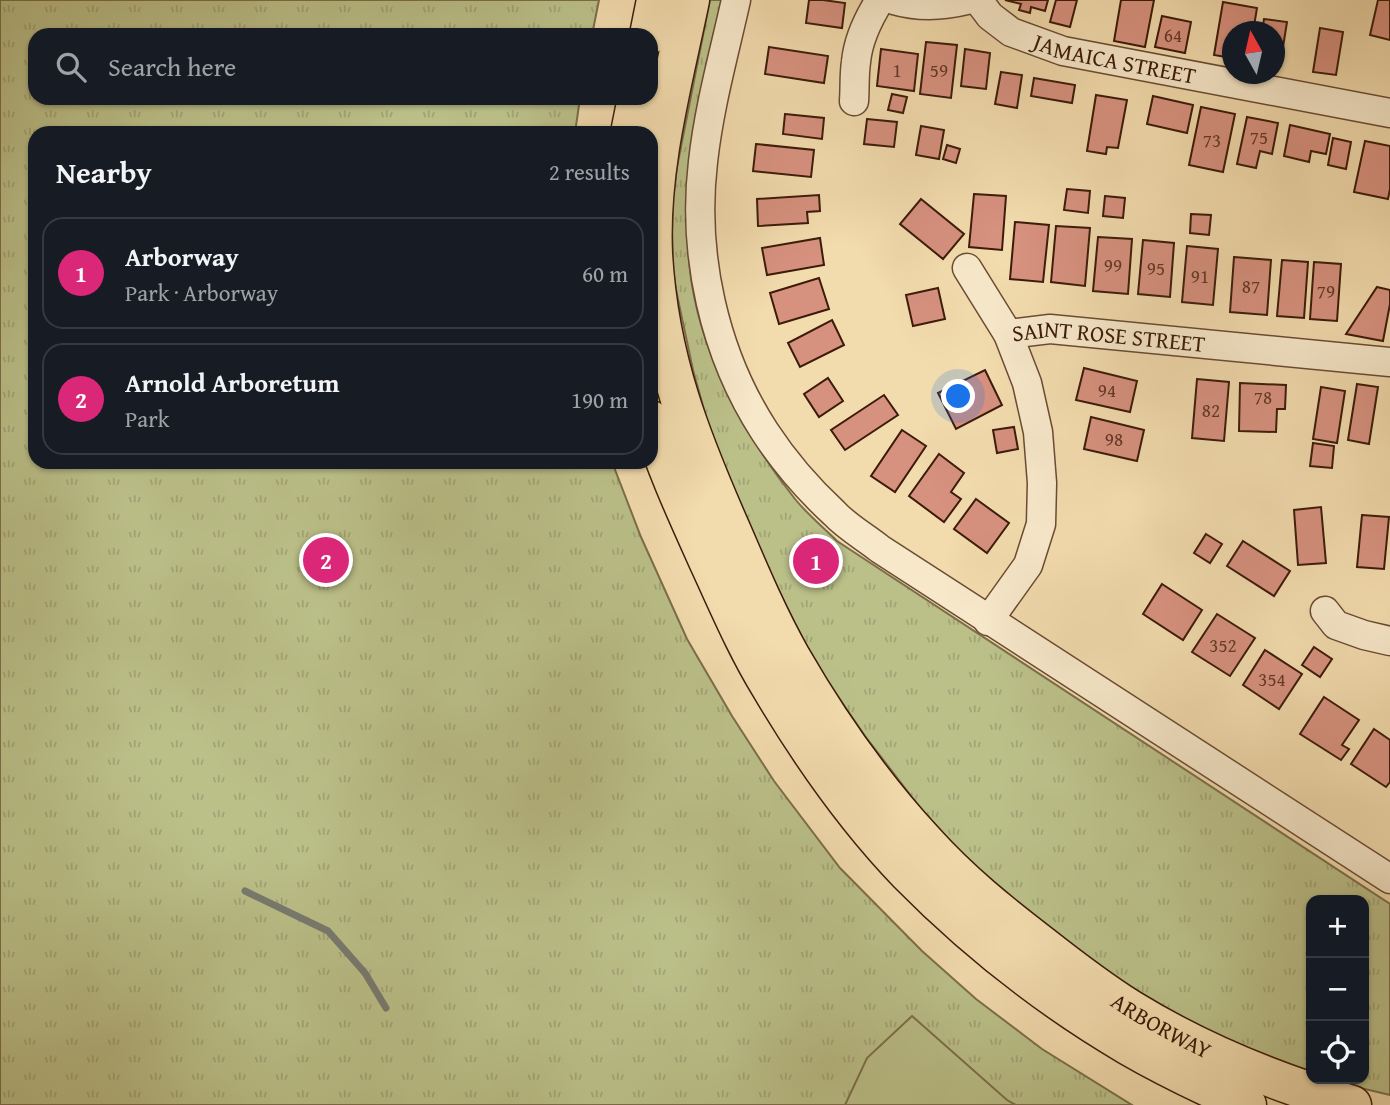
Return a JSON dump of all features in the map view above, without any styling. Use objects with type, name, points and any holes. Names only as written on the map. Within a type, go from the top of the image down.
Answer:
[{"type":"highway","points":[[650,28],[656,0]]},
{"type":"highway","name":"ARBORWAY","points":[[658,170],[690,0]]},
{"type":"highway","points":[[631,126],[636,105]]},
{"type":"highway","name":"ARBORWAY","points":[[658,303],[671,374],[693,441],[762,598],[791,657],[845,741],[897,811],[956,874],[1020,929],[1119,1001],[1174,1034],[1245,1068],[1284,1084],[1352,1105]]},
{"type":"highway","name":"ARBORWAY","points":[[658,440],[698,539],[762,673],[825,770],[887,849],[949,912],[1058,1000],[1142,1054],[1247,1105]]},
{"type":"street","points":[[736,0],[708,122],[700,193],[702,253],[717,324],[728,357],[751,408],[787,462],[836,516],[880,549],[1390,879]]},
{"type":"street","points":[[854,101],[856,61],[862,37],[880,0]]},
{"type":"street","points":[[894,0],[920,5],[967,0]]},
{"type":"street","name":"JAMAICA STREET","points":[[978,0],[990,16],[1011,32],[1063,51],[1390,113]]},
{"type":"street","points":[[967,268],[1008,334]]},
{"type":"street","name":"SAINT ROSE STREET","points":[[988,621],[1028,565],[1041,524],[1042,483],[1038,432],[1027,383],[1008,334],[1050,329],[1390,362]]},
{"type":"street","points":[[1325,611],[1336,625],[1390,641]]},
{"type":"green space","points":[[0,0],[599,0],[593,28],[28,28],[28,105],[579,105],[576,126],[28,126],[28,469],[615,469],[641,537],[687,639],[774,781],[840,868],[922,951],[976,999],[1042,1049],[1132,1105],[0,1105]]},
{"type":"green space","points":[[710,0],[723,0],[689,209],[689,264],[705,337],[734,406],[753,438],[795,499],[837,541],[1390,904],[1390,1095],[1344,1084],[1369,1084],[1369,895],[1306,895],[1306,1071],[1197,1026],[1113,976],[1022,908],[968,861],[921,809],[865,736],[805,643],[779,593],[727,476],[708,424],[693,370],[676,290],[672,231],[677,167]]},
{"type":"green space","points":[[912,1016],[1016,1105],[845,1105],[867,1058]]},
{"type":"building","points":[[809,0],[845,3],[842,28],[806,23]]},
{"type":"building","points":[[1005,0],[1048,0],[1045,11],[1031,7],[1030,13],[1019,10],[1021,4]]},
{"type":"building","points":[[1056,0],[1077,0],[1070,27],[1050,22]]},
{"type":"building","points":[[1121,0],[1154,0],[1145,47],[1114,41]]},
{"type":"building","points":[[1378,0],[1390,0],[1390,40],[1370,35]]},
{"type":"building","points":[[1223,2],[1257,8],[1255,21],[1222,21],[1222,56],[1214,55]]},
{"type":"building","points":[[1162,16],[1191,22],[1185,53],[1155,47]]},
{"type":"building","points":[[1320,28],[1343,32],[1336,75],[1313,72]]},
{"type":"building","points":[[926,42],[957,45],[951,98],[920,94]]},
{"type":"building","points":[[769,47],[828,56],[824,83],[765,74]]},
{"type":"building","points":[[881,49],[918,54],[914,91],[877,86]]},
{"type":"building","points":[[965,49],[990,53],[986,89],[961,86]]},
{"type":"building","points":[[1001,72],[1022,75],[1017,108],[995,104]]},
{"type":"building","points":[[1034,78],[1075,85],[1072,103],[1031,96]]},
{"type":"building","points":[[892,94],[907,97],[903,113],[888,110]]},
{"type":"building","points":[[1096,95],[1127,100],[1118,148],[1107,147],[1106,154],[1087,151]]},
{"type":"building","points":[[1153,96],[1193,105],[1187,133],[1147,124]]},
{"type":"building","points":[[1201,107],[1235,114],[1223,172],[1189,165]]},
{"type":"building","points":[[785,114],[824,118],[822,139],[783,134]]},
{"type":"building","points":[[1247,117],[1278,123],[1272,154],[1260,151],[1256,168],[1237,164]]},
{"type":"building","points":[[867,119],[897,122],[894,147],[864,144]]},
{"type":"building","points":[[1290,125],[1330,134],[1326,154],[1311,151],[1309,162],[1284,156]]},
{"type":"building","points":[[921,126],[944,130],[939,159],[916,155]]},
{"type":"building","points":[[1333,138],[1351,142],[1346,169],[1328,165]]},
{"type":"building","points":[[1365,141],[1390,146],[1388,199],[1354,192]]},
{"type":"building","points":[[756,144],[814,150],[811,177],[753,171]]},
{"type":"building","points":[[947,145],[960,149],[956,163],[943,159]]},
{"type":"building","points":[[1067,189],[1090,191],[1088,213],[1064,210]]},
{"type":"building","points":[[974,194],[1006,196],[1002,250],[969,247]]},
{"type":"building","points":[[819,195],[820,211],[807,212],[808,223],[758,226],[757,199]]},
{"type":"building","points":[[1105,196],[1125,198],[1123,218],[1103,216]]},
{"type":"building","points":[[921,199],[964,234],[943,259],[900,224]]},
{"type":"building","points":[[1191,214],[1211,215],[1209,235],[1190,233]]},
{"type":"building","points":[[1015,222],[1049,225],[1043,282],[1010,279]]},
{"type":"building","points":[[1056,226],[1090,228],[1085,286],[1051,282]]},
{"type":"building","points":[[1098,237],[1132,239],[1128,294],[1093,291]]},
{"type":"building","points":[[820,238],[824,265],[767,275],[762,248]]},
{"type":"building","points":[[1143,240],[1174,243],[1170,297],[1138,294]]},
{"type":"building","points":[[1187,246],[1218,249],[1213,305],[1182,302]]},
{"type":"building","points":[[1234,257],[1271,260],[1267,315],[1230,312]]},
{"type":"building","points":[[1282,260],[1308,262],[1304,318],[1277,316]]},
{"type":"building","points":[[1314,262],[1341,264],[1337,321],[1310,319]]},
{"type":"building","points":[[819,278],[829,309],[779,324],[770,293]]},
{"type":"building","points":[[1377,287],[1390,290],[1383,341],[1346,334]]},
{"type":"building","points":[[938,288],[945,319],[913,326],[906,295]]},
{"type":"building","points":[[832,320],[844,345],[800,367],[788,343]]},
{"type":"building","points":[[1084,368],[1137,381],[1130,412],[1076,400]]},
{"type":"building","points":[[985,370],[1002,405],[956,429],[938,393]]},
{"type":"building","points":[[828,378],[843,401],[819,417],[804,394]]},
{"type":"building","points":[[1197,379],[1229,382],[1224,441],[1192,438]]},
{"type":"building","points":[[1240,383],[1286,385],[1285,409],[1277,409],[1276,432],[1239,431]]},
{"type":"building","points":[[1357,384],[1378,387],[1369,444],[1348,440]]},
{"type":"building","points":[[1321,387],[1345,391],[1337,443],[1313,439]]},
{"type":"building","points":[[884,395],[898,415],[845,450],[831,430]]},
{"type":"building","points":[[1091,417],[1144,430],[1137,461],[1084,449]]},
{"type":"building","points":[[1014,427],[1018,449],[997,453],[993,430]]},
{"type":"building","points":[[902,430],[926,446],[895,492],[871,476]]},
{"type":"building","points":[[1313,443],[1334,446],[1332,468],[1310,466]]},
{"type":"building","points":[[939,454],[964,473],[951,492],[961,499],[944,522],[909,496]]},
{"type":"building","points":[[976,499],[1009,523],[987,553],[954,529]]},
{"type":"building","points":[[1321,507],[1326,563],[1298,565],[1294,510]]},
{"type":"building","points":[[1362,515],[1389,517],[1384,569],[1357,567]]},
{"type":"building","points":[[1206,534],[1222,544],[1210,563],[1194,553]]},
{"type":"building","points":[[1243,541],[1290,571],[1274,596],[1227,566]]},
{"type":"building","points":[[1162,584],[1202,610],[1183,640],[1143,614]]},
{"type":"building","points":[[1217,614],[1255,638],[1230,676],[1192,652]]},
{"type":"building","points":[[1314,647],[1332,659],[1320,677],[1302,665]]},
{"type":"building","points":[[1265,650],[1302,674],[1279,709],[1243,685]]},
{"type":"building","points":[[1324,697],[1359,720],[1342,745],[1349,749],[1341,760],[1300,734]]},
{"type":"building","points":[[1374,729],[1390,740],[1390,782],[1386,787],[1351,764]]},
{"type":"waterway","points":[[245,891],[328,931],[365,973],[386,1008]]},
{"type":"place","name":"Arnold Arboretum","points":[[326,560]]},
{"type":"place","name":"Arborway","points":[[816,561]]}]
